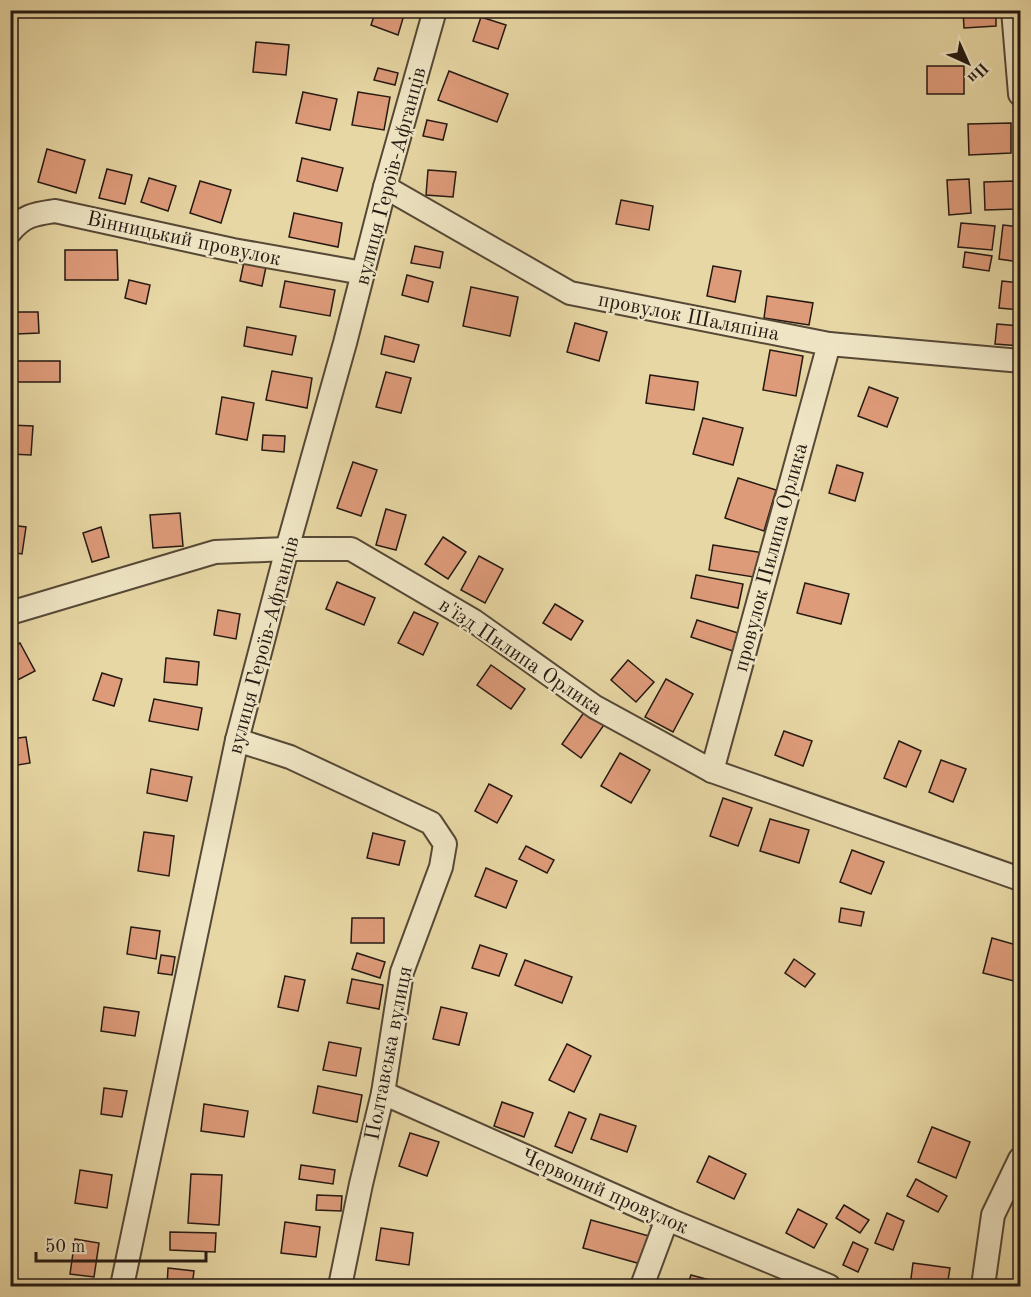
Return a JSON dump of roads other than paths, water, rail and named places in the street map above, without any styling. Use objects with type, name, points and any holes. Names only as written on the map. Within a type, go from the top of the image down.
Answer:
[{"type":"street","name":"вулиця Героїв-Афганців","points":[[122,1287],[237,740],[385,187],[435,10]]},
{"type":"street","points":[[1013,10],[1020,94]]},
{"type":"street","name":"провулок Шаляпіна","points":[[385,187],[570,293],[829,344],[1020,361]]},
{"type":"street","name":"Вінницький провулок","points":[[10,231],[33,214],[55,211],[233,250],[363,273]]},
{"type":"street","name":"провулок Пилипа Орлика","points":[[712,771],[829,344]]},
{"type":"street","name":"в'їзд Пилипа Орлика","points":[[10,613],[215,552],[351,549],[474,621],[595,708],[712,771],[1020,879]]},
{"type":"street","name":"Полтавська вулиця","points":[[237,740],[290,757],[431,823],[445,844],[441,867],[402,972],[383,1093],[340,1287]]},
{"type":"street","name":"Червоний провулок","points":[[383,1093],[667,1220],[829,1287]]},
{"type":"street","points":[[983,1287],[993,1215],[1020,1159]]},
{"type":"street","points":[[642,1287],[667,1220]]}]
